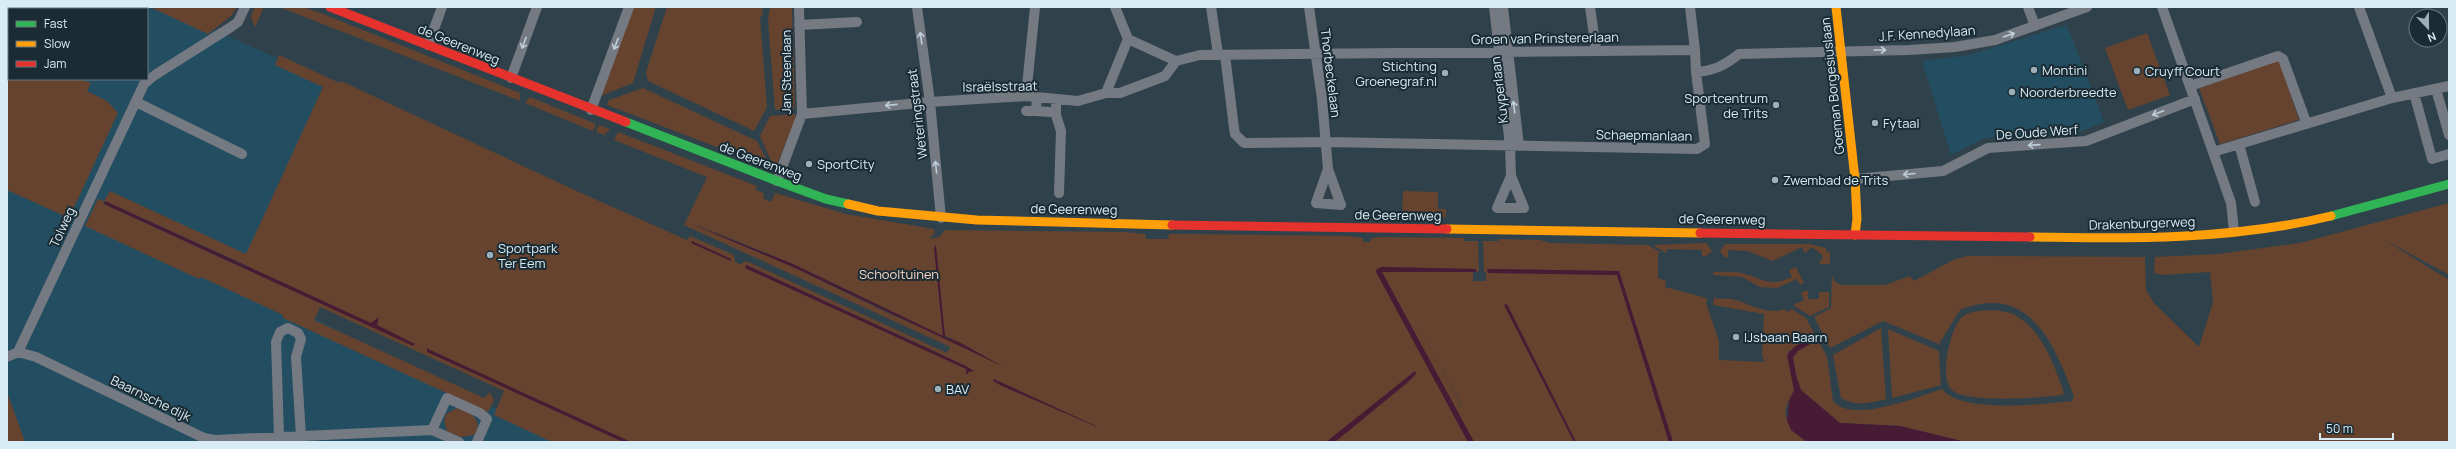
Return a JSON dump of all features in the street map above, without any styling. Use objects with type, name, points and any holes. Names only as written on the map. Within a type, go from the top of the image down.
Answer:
[{"type":"main road","name":"de Geerenweg","points":[[330,7],[349,11],[428,45],[591,110],[777,181],[826,199],[878,211],[941,218],[1151,224],[1855,235]]},
{"type":"main road","name":"Goeman Borgesiuslaan","points":[[1836,7],[1855,179],[1855,235]]},
{"type":"main road","name":"Drakenburgerweg","points":[[1855,235],[2145,239],[2285,226],[2377,204],[2449,184]]},
{"type":"street","name":"Tolweg","points":[[18,352],[144,84],[155,75],[238,22],[245,7]]},
{"type":"street","points":[[428,45],[442,7]]},
{"type":"street","points":[[511,78],[537,7]]},
{"type":"street","points":[[591,110],[629,7]]},
{"type":"street","name":"Jan Steenlaan","points":[[777,181],[802,114],[799,7]]},
{"type":"street","name":"Weteringstraat","points":[[917,7],[930,102],[941,218]]},
{"type":"street","points":[[1026,96],[1035,7]]},
{"type":"street","points":[[1115,7],[1128,39],[1176,61],[1200,55],[1221,54],[1211,7]]},
{"type":"street","name":"Thorbeckelaan","points":[[1309,7],[1327,142]]},
{"type":"street","name":"Kuyperlaan","points":[[1494,7],[1504,52]]},
{"type":"street","name":"Kuyperlaan","points":[[1503,7],[1504,52],[1514,146]]},
{"type":"street","points":[[1590,7],[1596,50]]},
{"type":"street","points":[[1690,7],[1696,72],[1711,71],[1724,65],[1739,54],[1841,50]]},
{"type":"street","points":[[2028,7],[2036,26]]},
{"type":"street","name":"J.F. Kennedylaan","points":[[1841,50],[1909,50],[1955,47],[1994,40],[2036,26],[2062,11],[2087,7]]},
{"type":"street","points":[[2162,7],[2231,203],[2234,231]]},
{"type":"street","points":[[2359,7],[2392,98]]},
{"type":"street","points":[[799,25],[857,22]]},
{"type":"street","points":[[1106,92],[1128,39]]},
{"type":"street","name":"Groen van Prinstererlaan","points":[[1221,54],[1695,50]]},
{"type":"street","name":"Schaepmanlaan","points":[[1221,54],[1235,134],[1244,142],[1327,142],[1697,149],[1705,144],[1696,72]]},
{"type":"street","points":[[2190,86],[2278,56],[2282,59],[2306,122]]},
{"type":"street","name":"Israëlsstraat","points":[[802,114],[930,102],[1026,96],[1078,102],[1106,92],[1120,93],[1165,76],[1176,61]]},
{"type":"street","points":[[2213,152],[2306,122],[2392,98],[2449,86]]},
{"type":"street","points":[[2436,89],[2449,135]]},
{"type":"street","points":[[2414,94],[2432,159],[2449,154]]},
{"type":"street","points":[[1037,97],[1031,111],[1050,112]]},
{"type":"street","name":"De Oude Werf","points":[[1855,179],[1943,171],[1988,148],[2086,141],[2195,99]]},
{"type":"street","points":[[1056,100],[1056,115],[1061,131],[1058,193]]},
{"type":"street","points":[[136,102],[242,154]]},
{"type":"street","points":[[1327,142],[1328,169]]},
{"type":"street","points":[[2239,144],[2255,202]]},
{"type":"street","points":[[1511,176],[1514,146]]},
{"type":"street","points":[[279,437],[276,342],[280,332],[288,328],[295,330],[300,336],[296,357],[301,436]]},
{"type":"street","points":[[7,357],[18,352]]},
{"type":"street","name":"Baarnsche dijk","points":[[18,352],[36,357],[204,438],[215,440],[432,430],[459,442]]},
{"type":"street","points":[[432,430],[447,398],[480,413],[487,419],[477,442]]},
{"type":"shaded area","points":[[162,7],[334,83],[240,281],[457,391],[568,442],[7,442],[7,49],[8,80],[148,80],[148,8],[78,8]]},
{"type":"shaded area","name":"Noorderbreedte","points":[[2067,25],[2104,122],[2082,131],[1985,138],[1951,155],[1922,61],[1969,55]]},
{"type":"shaded area","points":[[105,201],[371,323],[379,317],[377,325],[415,344],[413,346],[104,204]]},
{"type":"shaded area","points":[[689,223],[793,264],[943,336],[934,248],[936,245],[945,337],[959,342],[1004,367],[793,267]]},
{"type":"shaded area","points":[[692,241],[731,259],[731,261],[691,243]]},
{"type":"shaded area","points":[[746,265],[974,371],[969,372],[966,375],[966,369],[745,268]]},
{"type":"shaded area","points":[[1382,267],[1476,269],[1476,272],[1382,272],[1474,442],[1468,442],[1376,272],[1377,269]]},
{"type":"shaded area","points":[[1487,269],[1619,271],[1673,442],[1669,442],[1617,275],[1488,273]]},
{"type":"shaded area","points":[[1507,304],[1576,442],[1574,442],[1504,305]]},
{"type":"shaded area","points":[[1813,336],[1815,341],[1798,351],[1793,357],[1796,375],[1801,390],[1840,423],[1900,426],[1966,442],[1807,442],[1791,430],[1787,420],[1789,401],[1794,390],[1787,355],[1794,347]]},
{"type":"shaded area","points":[[427,348],[631,442],[623,442],[427,352]]},
{"type":"shaded area","points":[[1415,371],[1416,374],[1407,383],[1335,442],[1326,442]]},
{"type":"shaded area","points":[[994,379],[1097,427],[1002,386],[993,381]]},
{"type":"green space","points":[[63,7],[94,7],[93,8],[62,8]]},
{"type":"green space","points":[[150,7],[237,7],[232,15],[208,34]]},
{"type":"green space","points":[[255,7],[264,7],[255,27],[251,17]]},
{"type":"green space","points":[[279,7],[303,7],[323,14],[520,93],[520,101]]},
{"type":"green space","points":[[633,7],[656,7],[633,83],[601,96]]},
{"type":"green space","points":[[667,7],[762,7],[763,13],[760,18],[767,107],[754,131],[648,81],[646,72]]},
{"type":"green space","points":[[770,7],[792,7],[795,108],[775,110],[768,20]]},
{"type":"green space","name":"Cruyff Court","points":[[2147,33],[2170,95],[2128,110],[2105,48]]},
{"type":"green space","points":[[8,41],[8,80],[83,80],[91,83],[87,91],[107,101],[118,113],[69,218],[7,190]]},
{"type":"green space","name":"Sportpark Ter Eem","points":[[279,55],[340,83],[341,81],[581,193],[687,240],[690,236],[734,255],[735,262],[740,264],[746,261],[947,353],[950,347],[944,344],[684,225],[707,177],[614,140],[618,132],[757,186],[756,190],[764,193],[763,198],[771,202],[775,193],[846,214],[934,229],[935,233],[929,239],[939,237],[945,230],[1123,232],[1145,234],[1146,239],[1168,239],[1169,234],[1193,234],[1349,236],[1363,238],[1363,242],[1370,242],[1371,238],[1381,237],[1464,238],[1464,241],[1478,241],[1479,272],[1473,269],[1382,267],[1376,270],[1468,442],[552,442],[494,415],[504,391],[320,307],[314,320],[484,398],[490,392],[494,400],[488,412],[283,318],[283,315],[201,277],[199,279],[85,226],[98,199],[104,201],[110,191],[246,254],[323,87],[275,65]],"holes":[[[105,201],[254,269],[252,272],[104,204]],[[690,222],[793,264],[943,336],[935,249],[945,336],[953,339],[952,341],[888,313],[793,267]],[[746,265],[945,357],[745,266]]]},
{"type":"green space","points":[[2279,60],[2299,120],[2220,144],[2199,88]]},
{"type":"green space","points":[[643,88],[757,141],[771,168],[607,105],[609,100]]},
{"type":"green space","points":[[530,97],[596,124],[593,131],[525,103]]},
{"type":"green space","points":[[795,114],[795,120],[775,170],[760,136],[770,116]]},
{"type":"green space","points":[[599,125],[610,129],[604,135],[596,132]]},
{"type":"green space","points":[[1403,191],[1438,192],[1438,209],[1446,209],[1446,217],[1402,217]]},
{"type":"green space","points":[[2449,203],[2449,275],[2383,239],[2449,280],[2449,442],[1966,442],[1900,426],[1840,423],[1801,390],[1796,375],[1793,358],[1798,351],[1815,341],[1813,336],[1788,352],[1794,389],[1786,407],[1787,419],[1797,434],[1807,442],[1673,442],[1619,271],[1487,269],[1488,273],[1617,275],[1669,442],[1576,442],[1506,304],[1505,305],[1574,442],[1474,442],[1382,272],[1473,272],[1473,281],[1486,281],[1486,272],[1484,272],[1483,241],[1498,241],[1499,239],[1540,240],[1551,243],[1648,245],[1662,253],[1658,253],[1658,278],[1666,281],[1665,287],[1707,298],[1706,303],[1719,341],[1719,360],[1765,362],[1762,356],[1764,314],[1713,305],[1714,298],[1736,300],[1754,307],[1772,311],[1785,309],[1786,312],[1792,309],[1806,318],[1827,357],[1833,401],[1842,407],[1855,410],[1885,407],[1942,389],[1952,397],[1966,402],[2003,406],[2072,401],[2074,397],[2058,357],[2048,339],[2036,323],[2021,311],[2004,304],[1984,304],[1960,310],[1939,344],[1883,321],[1830,348],[1814,317],[1831,308],[1832,275],[1834,281],[1841,285],[1885,285],[1910,276],[1914,281],[1955,259],[1968,256],[2145,257],[2146,290],[2154,303],[2199,347],[2213,302],[2210,272],[2163,275],[2154,273],[2155,257],[2218,254],[2300,243]],"holes":[[[1414,316],[1462,406],[1462,407]]]},
{"type":"green space","points":[[1706,243],[1712,251],[1706,256],[1702,256],[1702,250],[1667,249],[1666,253],[1653,245]]},
{"type":"green space","points":[[1725,244],[1809,244],[1826,248],[1826,251],[1830,252],[1830,264],[1819,264],[1823,256],[1812,247],[1805,253],[1802,247],[1773,261],[1747,251],[1728,250],[1728,257],[1724,257],[1720,251]]},
{"type":"green space","points":[[1796,267],[1804,283],[1800,285],[1797,279],[1777,288],[1760,287],[1742,277],[1713,275],[1713,272],[1738,272],[1768,282],[1778,282],[1792,277],[1789,270]]},
{"type":"green space","points":[[1808,291],[1808,299],[1819,299],[1819,292],[1829,292],[1829,307],[1810,316],[1793,305],[1804,300],[1801,293]]},
{"type":"green space","points":[[1994,310],[2008,312],[2015,315],[2033,330],[2040,339],[2056,371],[2064,393],[2062,395],[2006,399],[1974,397],[1962,395],[1953,391],[1946,377],[1946,366],[1947,354],[1953,332],[1962,317],[1965,315],[1977,311]]},
{"type":"green space","points":[[1881,328],[1886,399],[1869,403],[1852,403],[1841,398],[1833,355]]},
{"type":"green space","points":[[1888,329],[1939,351],[1941,385],[1892,398]]},
{"type":"green space","points":[[7,392],[25,442],[7,442]]},
{"type":"green space","points":[[457,408],[467,411],[477,421],[478,426],[474,435],[460,437],[447,431],[444,421],[446,414]]},
{"type":"traffic: fast","points":[[626,122],[777,181],[826,199],[848,204]]},
{"type":"traffic: fast","points":[[2331,216],[2449,184]]},
{"type":"traffic: slow","points":[[1836,7],[1855,179],[1857,219],[1855,235]]},
{"type":"traffic: slow","points":[[848,204],[878,211],[977,220],[1172,225]]},
{"type":"traffic: slow","points":[[2030,237],[2143,238],[2219,234],[2257,230],[2331,216]]},
{"type":"traffic: slow","points":[[1447,229],[1700,233]]},
{"type":"traffic: jam","points":[[330,7],[626,122]]},
{"type":"traffic: jam","points":[[1172,225],[1447,229]]},
{"type":"traffic: jam","points":[[1700,233],[2030,237]]},
{"type":"place","name":"Montini","points":[[2034,70]]},
{"type":"place","name":"Cruyff Court","points":[[2137,71]]},
{"type":"place","name":"Stichting Groenegraf.nl","points":[[1445,73]]},
{"type":"place","name":"Noorderbreedte","points":[[2012,92]]},
{"type":"place","name":"Sportcentrum de Trits","points":[[1776,105]]},
{"type":"place","name":"Fytaal","points":[[1875,123]]},
{"type":"place","name":"SportCity","points":[[809,164]]},
{"type":"place","name":"Zwembad de Trits","points":[[1775,180]]},
{"type":"place","name":"Sportpark Ter Eem","points":[[490,255]]},
{"type":"place","name":"IJsbaan Baarn","points":[[1736,337]]},
{"type":"place","name":"BAV","points":[[938,389]]},
{"type":"park label","name":"Schooltuinen","points":[[899,274]]}]
